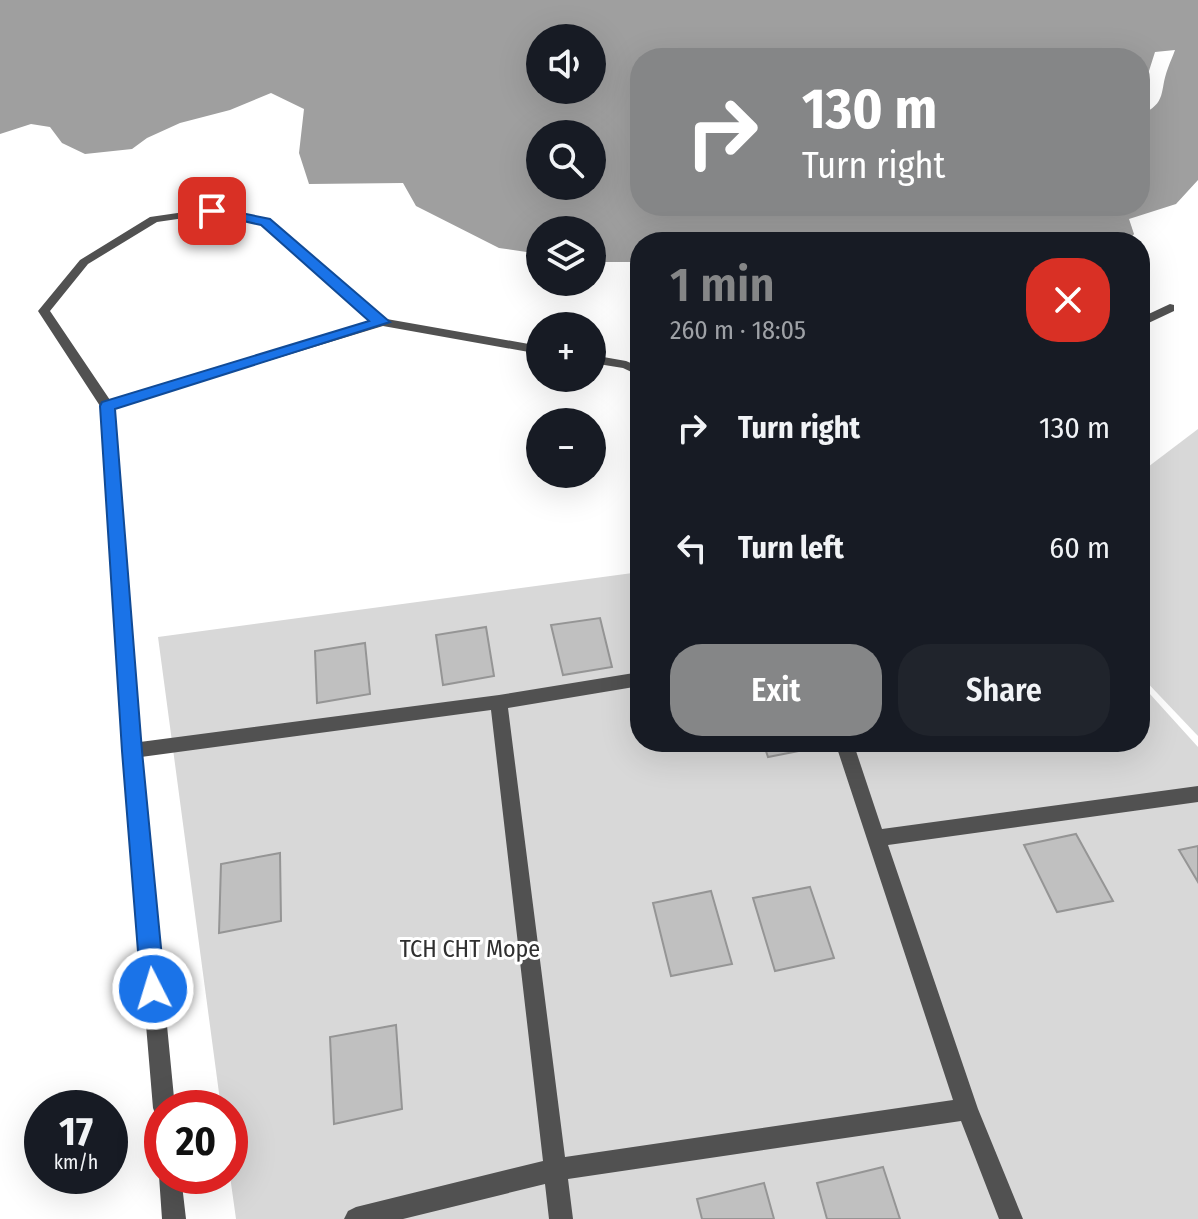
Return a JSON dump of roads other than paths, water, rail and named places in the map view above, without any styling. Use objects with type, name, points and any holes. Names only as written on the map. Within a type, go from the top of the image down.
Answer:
[{"type":"lane","points":[[162,1090],[132,751],[107,406],[44,311],[84,262],[154,219],[212,211],[265,222],[377,321],[526,348]]},
{"type":"lane","points":[[1150,318],[1170,308]]},
{"type":"lane","points":[[107,406],[383,322]]},
{"type":"lane","points":[[606,361],[630,367]]},
{"type":"lane","points":[[132,751],[499,702],[630,681]]},
{"type":"lane","points":[[499,702],[561,1219]]},
{"type":"lane","points":[[848,752],[967,1109],[1011,1219]]},
{"type":"lane","points":[[878,838],[1198,794]]},
{"type":"lane","points":[[356,1219],[554,1170],[967,1109]]},
{"type":"lane","points":[[172,1194],[174,1219]]},
{"type":"park label","name":"ТСН СНТ Море","points":[[470,949]]}]
